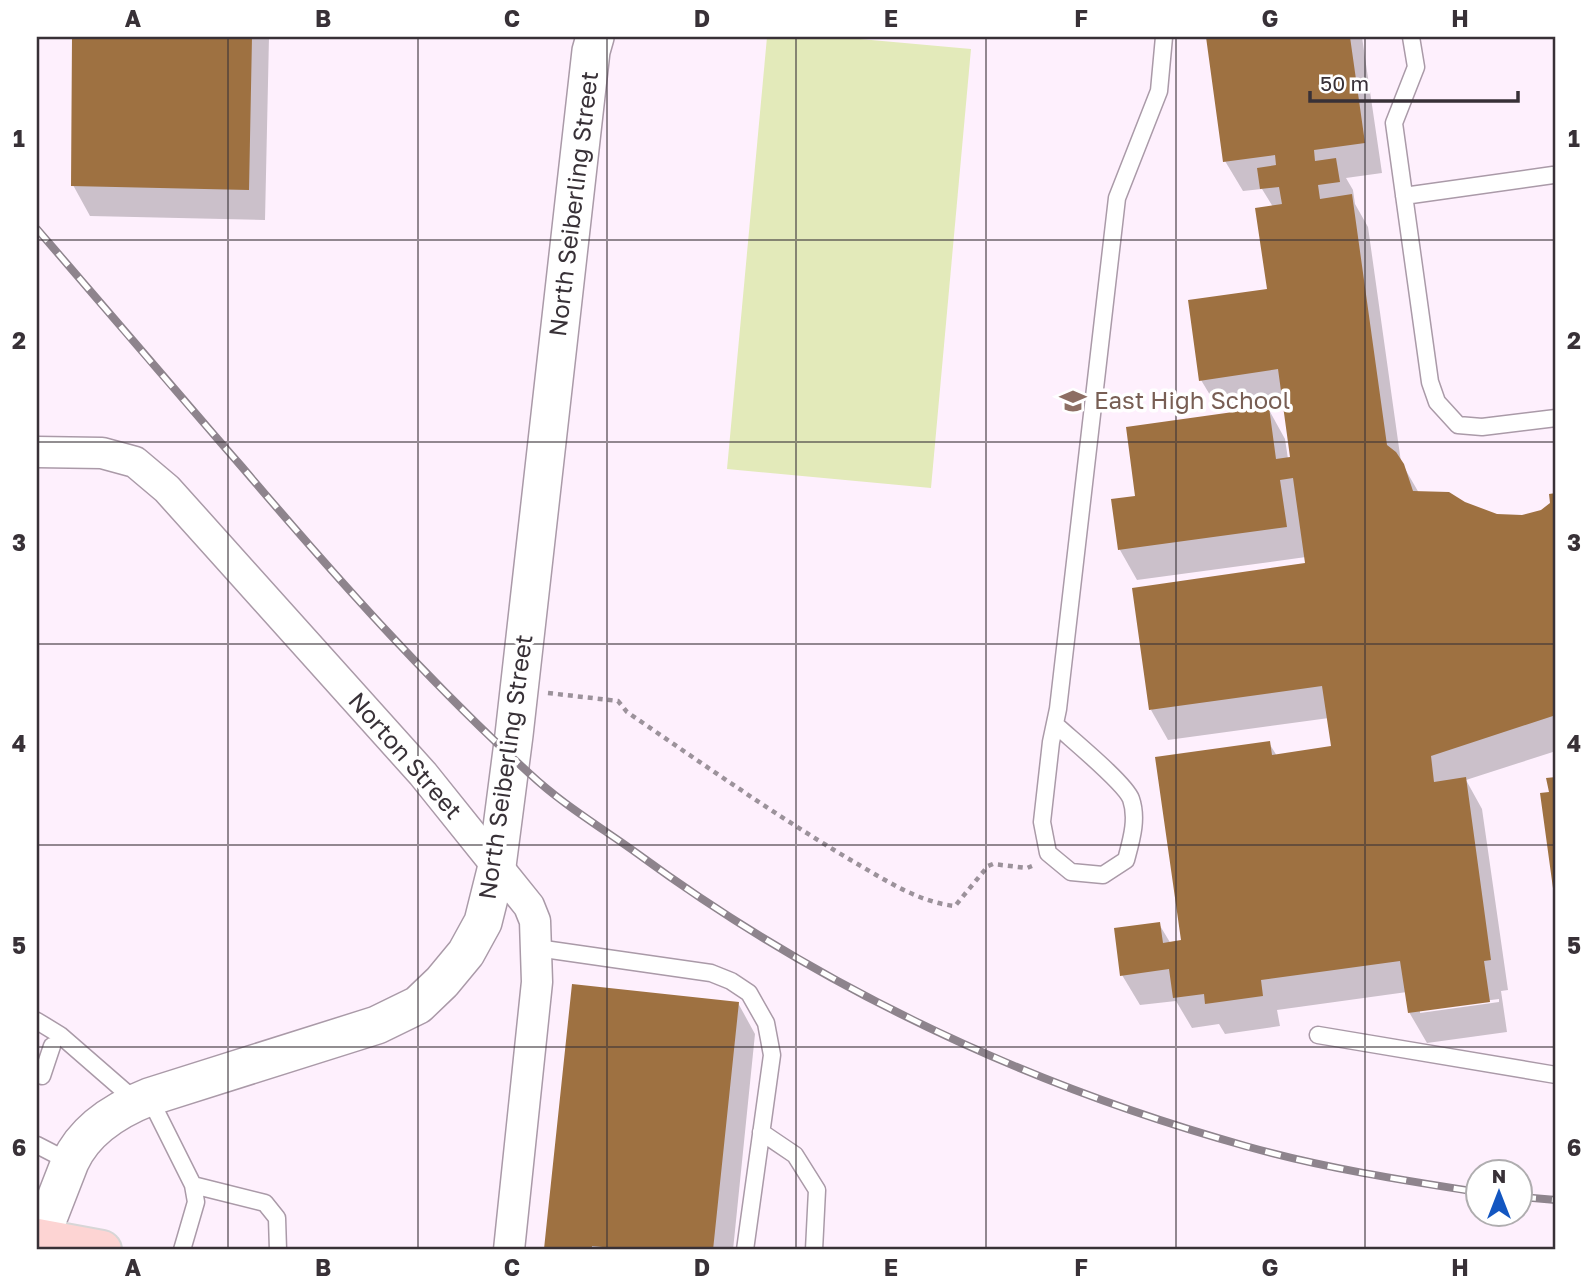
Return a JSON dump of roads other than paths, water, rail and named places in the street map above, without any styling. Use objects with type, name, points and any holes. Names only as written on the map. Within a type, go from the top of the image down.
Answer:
[{"type":"main road","points":[[39,1242],[102,1250]]},
{"type":"street","name":"North Seiberling Street","points":[[39,1242],[75,1150],[96,1126],[143,1100],[377,1025],[418,1005],[442,982],[472,943],[484,922],[497,866],[591,51],[595,37]]},
{"type":"street","name":"Norton Street","points":[[37,452],[102,453],[135,462],[167,489],[423,774],[530,906],[535,921],[537,982],[509,1250]]},
{"type":"lane","points":[[1056,725],[1107,771],[1131,798],[1134,828],[1126,860],[1103,875],[1071,872],[1048,853],[1042,822],[1051,742],[1056,725],[1116,198],[1159,90],[1164,37]]},
{"type":"lane","points":[[1411,37],[1416,67],[1394,123],[1430,382],[1437,402],[1458,425],[1482,428],[1556,418]]},
{"type":"lane","points":[[1404,196],[1553,174]]},
{"type":"lane","points":[[537,948],[711,973],[731,981],[749,993],[766,1023],[772,1055],[745,1250]]},
{"type":"lane","points":[[37,1021],[50,1044],[143,1100],[192,1185],[196,1202],[182,1250]]},
{"type":"lane","points":[[1318,1035],[1556,1075]]},
{"type":"lane","points":[[42,1076],[50,1044]]},
{"type":"lane","points":[[761,1132],[795,1155],[817,1190],[814,1250]]},
{"type":"lane","points":[[37,1145],[70,1162]]},
{"type":"lane","points":[[192,1185],[265,1203],[276,1218],[278,1250]]},
{"type":"railway","points":[[37,229],[311,547],[454,701],[555,796],[708,903],[854,990],[1008,1063],[1087,1094],[1249,1147],[1363,1173],[1464,1190]]},
{"type":"railway","points":[[1534,1198],[1556,1200]]},
{"type":"place","name":"East High School","points":[[1073,401]]}]
